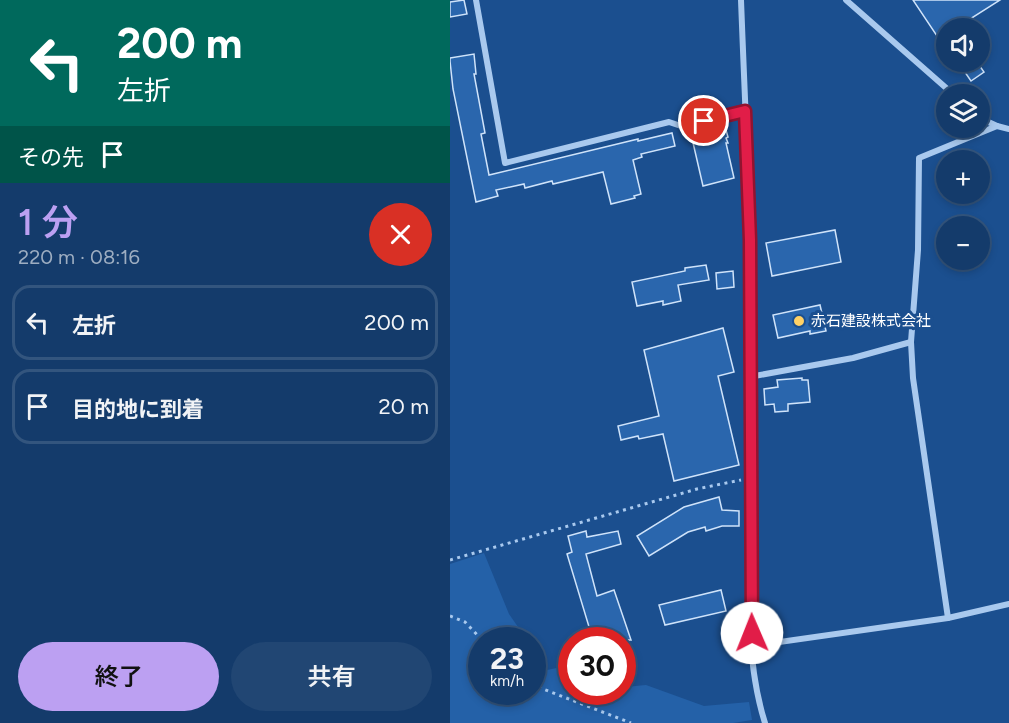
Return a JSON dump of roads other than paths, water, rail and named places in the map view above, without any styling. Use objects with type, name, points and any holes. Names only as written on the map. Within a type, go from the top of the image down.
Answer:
[{"type":"street","points":[[476,0],[505,163],[669,122],[684,127],[745,111]]},
{"type":"street","points":[[741,0],[750,240],[752,646],[753,667],[765,723]]},
{"type":"street","points":[[846,0],[942,84]]},
{"type":"street","points":[[990,123],[1009,129]]},
{"type":"street","points":[[948,618],[913,378],[911,342],[918,250],[920,158],[997,126]]},
{"type":"street","points":[[750,377],[853,358],[911,342]]},
{"type":"street","points":[[752,646],[948,618],[1009,604]]},
{"type":"place","name":"赤石建設株式会社","points":[[799,321]]}]
